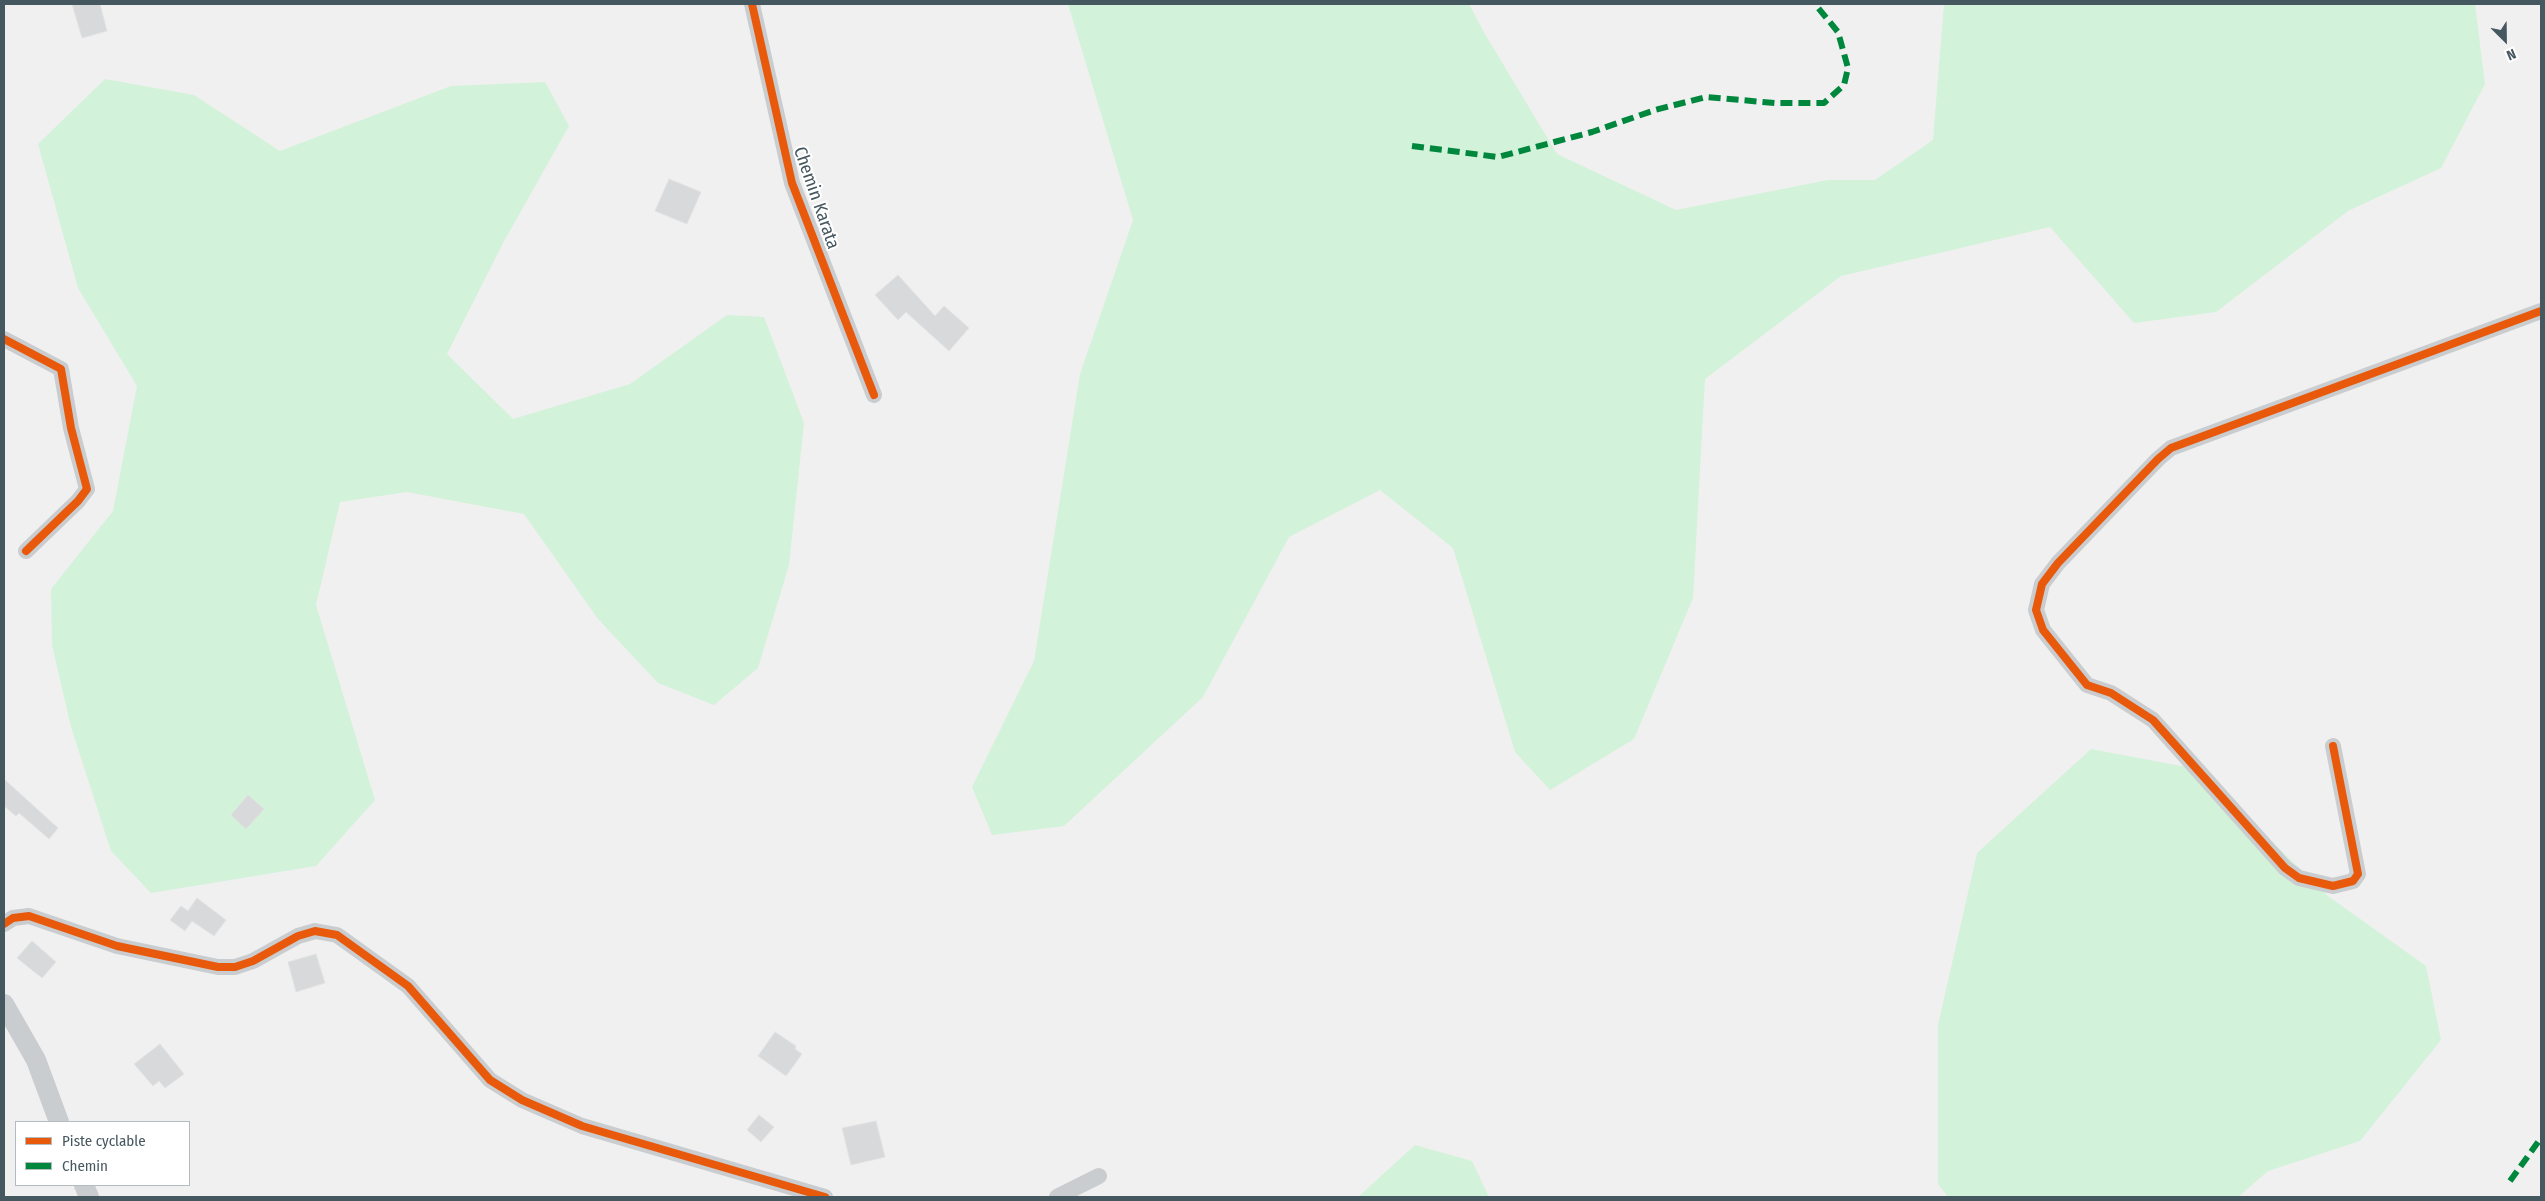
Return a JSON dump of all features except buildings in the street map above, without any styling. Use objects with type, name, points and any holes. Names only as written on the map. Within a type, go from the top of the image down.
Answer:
[{"type":"street","name":"Chemin Karata","points":[[752,4],[792,183],[874,395]]},
{"type":"street","points":[[2333,746],[2358,874],[2353,881],[2333,886],[2299,878],[2285,868],[2153,720],[2111,693],[2087,685],[2043,630],[2036,610],[2042,584],[2058,563],[2171,448],[2541,312]]},
{"type":"street","points":[[4,339],[61,369],[71,428],[87,489],[78,501],[26,551]]},
{"type":"street","points":[[4,924],[13,918],[29,916],[117,946],[218,968],[235,967],[253,961],[298,936],[315,931],[337,935],[408,986],[490,1080],[522,1100],[582,1126],[825,1197]]},
{"type":"street","points":[[4,1004],[36,1060],[59,1121]]},
{"type":"street","points":[[1057,1197],[1099,1176]]},
{"type":"green space","points":[[1068,4],[1469,4],[1557,154],[1676,210],[1828,180],[1875,180],[1933,140],[1944,4],[2475,4],[2485,84],[2441,168],[2348,211],[2216,312],[2134,323],[2050,227],[1841,276],[1705,379],[1693,598],[1634,739],[1550,790],[1515,752],[1453,548],[1380,490],[1289,537],[1203,697],[1064,826],[992,835],[972,787],[1034,661],[1080,374],[1133,220]]},
{"type":"green space","points":[[105,79],[194,95],[280,151],[451,86],[545,82],[569,126],[503,243],[447,354],[513,419],[630,384],[727,315],[764,317],[804,423],[789,565],[758,668],[714,705],[658,683],[598,619],[524,514],[407,492],[340,502],[316,605],[375,800],[316,866],[151,893],[111,851],[71,727],[52,645],[51,589],[113,511],[137,386],[78,288],[38,144]]},
{"type":"green space","points":[[2091,749],[2197,769],[2328,896],[2426,966],[2441,1040],[2360,1141],[2268,1171],[2238,1197],[1948,1197],[1938,1184],[1938,1025],[1977,853]]},
{"type":"green space","points":[[1415,1145],[1472,1161],[1489,1197],[1358,1197]]},
{"type":"marked path","points":[[1412,146],[1498,157],[1592,132],[1655,110],[1706,97],[1775,103],[1824,103],[1844,85],[1848,68],[1838,32],[1815,4]]},
{"type":"marked path","points":[[2510,1181],[2541,1138]]},
{"type":"cycle path","points":[[752,4],[792,183],[874,395]]},
{"type":"cycle path","points":[[2333,746],[2358,874],[2353,881],[2333,886],[2299,878],[2285,868],[2153,720],[2111,693],[2087,685],[2043,630],[2036,610],[2042,584],[2058,563],[2158,459],[2171,448],[2541,311]]},
{"type":"cycle path","points":[[4,339],[61,369],[71,428],[87,489],[78,501],[26,551]]},
{"type":"cycle path","points":[[4,924],[13,918],[29,916],[117,946],[218,967],[235,967],[253,961],[298,936],[315,931],[337,935],[408,986],[490,1080],[522,1100],[582,1126],[825,1197]]}]
